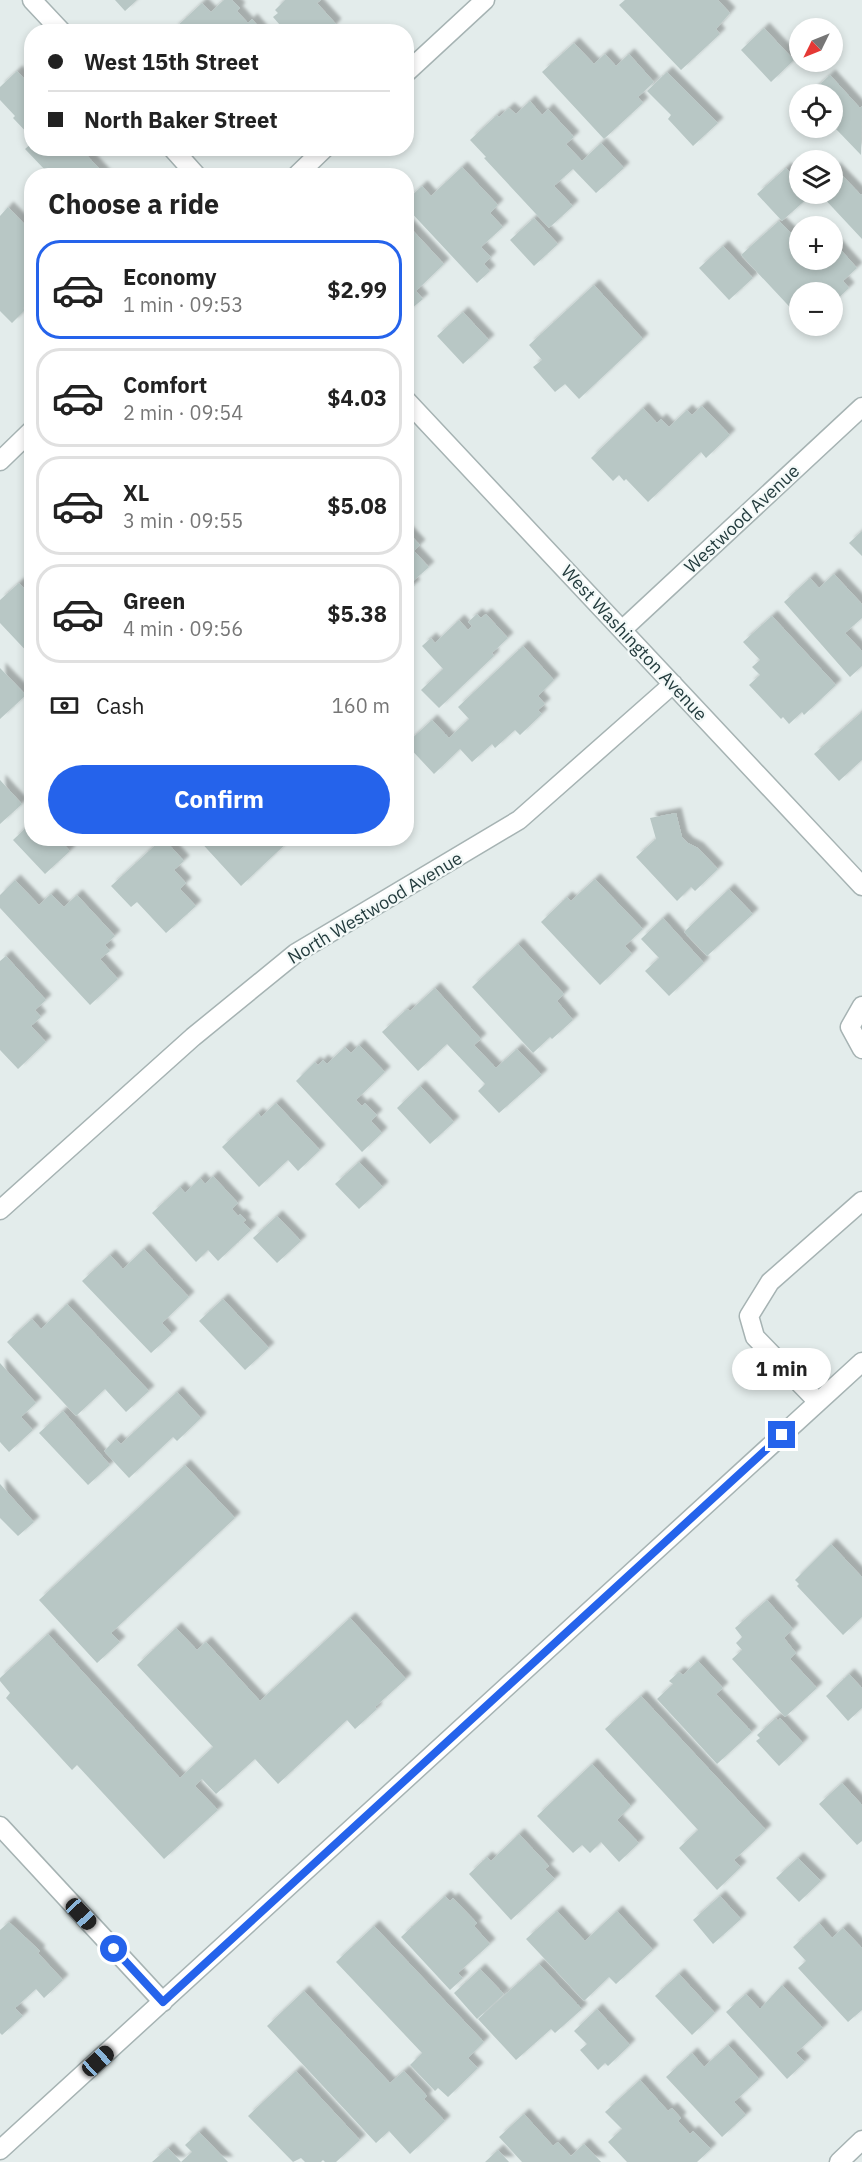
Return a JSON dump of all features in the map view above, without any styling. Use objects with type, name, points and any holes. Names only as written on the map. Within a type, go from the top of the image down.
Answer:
[{"type":"street","points":[[32,0],[54,24]]},
{"type":"street","points":[[414,66],[485,0]]},
{"type":"street","points":[[179,156],[190,168]]},
{"type":"street","points":[[304,168],[317,156]]},
{"type":"street","name":"Westwood Avenue","points":[[622,630],[862,407]]},
{"type":"street","name":"West Washington Avenue","points":[[414,409],[862,886]]},
{"type":"street","points":[[0,460],[24,438]]},
{"type":"street","name":"North Westwood Avenue","points":[[0,1210],[193,1037],[296,953],[519,820],[673,684]]},
{"type":"street","points":[[862,1006],[850,1027],[862,1049]]},
{"type":"street","points":[[818,1402],[756,1337],[749,1316],[770,1282],[862,1201]]},
{"type":"street","points":[[0,2150],[862,1362]]},
{"type":"street","points":[[0,1826],[163,2002]]},
{"type":"street","points":[[839,2162],[862,2140]]},
{"type":"building","points":[[115,0],[137,0],[125,11]]},
{"type":"building","points":[[224,0],[232,0],[240,8],[237,11],[248,23],[252,19],[256,24],[179,24],[202,3],[211,12]]},
{"type":"building","points":[[285,0],[321,0],[317,3],[336,24],[279,24],[273,17],[278,13],[275,10]]},
{"type":"building","points":[[625,0],[718,0],[730,13],[716,29],[720,34],[681,70],[619,5]]},
{"type":"building","points":[[764,28],[789,55],[789,65],[771,82],[741,50]]},
{"type":"building","points":[[574,43],[594,64],[605,54],[616,66],[629,54],[654,82],[638,97],[643,103],[604,139],[542,72]]},
{"type":"building","points":[[17,71],[24,78],[24,130],[0,100],[0,87]]},
{"type":"building","points":[[667,72],[718,123],[693,146],[668,119],[671,115],[647,91]]},
{"type":"building","points":[[830,75],[838,84],[820,84]]},
{"type":"building","points":[[843,89],[860,108],[862,106],[861,155],[843,136]]},
{"type":"building","points":[[530,101],[542,115],[548,109],[574,137],[566,144],[582,161],[601,143],[624,168],[596,193],[573,169],[554,186],[573,206],[549,228],[470,140],[497,115],[499,117],[509,108],[516,114]]},
{"type":"building","points":[[32,156],[87,156],[99,168],[43,168]]},
{"type":"building","points":[[462,167],[498,205],[490,213],[503,227],[481,247],[491,257],[484,264],[490,271],[477,283],[414,216],[414,194],[422,186],[431,196]]},
{"type":"building","points":[[786,168],[789,171],[789,204],[801,204],[782,221],[757,194]]},
{"type":"building","points":[[843,176],[862,194],[862,239],[843,216],[829,204],[843,204]]},
{"type":"building","points":[[8,207],[24,224],[24,311],[12,323],[0,311],[0,216]]},
{"type":"building","points":[[534,218],[558,244],[534,266],[510,240]]},
{"type":"building","points":[[779,221],[789,231],[789,270],[843,270],[843,252],[857,268],[843,281],[849,288],[843,294],[843,282],[789,282],[789,306],[741,255]]},
{"type":"building","points":[[414,232],[444,264],[416,291],[423,299],[414,306]]},
{"type":"building","points":[[723,246],[753,278],[729,300],[699,268]]},
{"type":"building","points":[[594,285],[643,339],[579,399],[565,384],[555,392],[533,367],[542,360],[529,345]]},
{"type":"building","points":[[463,312],[489,340],[463,364],[437,336]]},
{"type":"building","points":[[702,406],[730,435],[706,458],[701,452],[648,502],[626,479],[624,481],[619,475],[613,481],[591,458],[643,408],[657,423],[661,419],[669,427],[687,410],[692,415]]},
{"type":"building","points":[[862,531],[862,556],[849,543]]},
{"type":"building","points":[[414,539],[420,545],[414,551]]},
{"type":"building","points":[[414,551],[429,567],[414,580]]},
{"type":"building","points":[[834,574],[862,604],[862,618],[845,633],[862,651],[862,666],[850,677],[784,602],[810,578],[819,588]]},
{"type":"building","points":[[19,583],[24,588],[24,648],[0,623],[0,600]]},
{"type":"building","points":[[477,614],[481,618],[486,614],[508,638],[492,653],[494,656],[439,708],[421,690],[443,669],[422,646],[431,638],[435,643],[459,620],[468,630],[472,626],[468,622]]},
{"type":"building","points":[[772,616],[836,685],[804,715],[802,712],[789,724],[783,717],[781,719],[749,685],[760,675],[752,667],[760,660],[743,642]]},
{"type":"building","points":[[523,646],[554,680],[538,696],[545,704],[538,710],[542,714],[520,735],[515,730],[495,748],[492,744],[472,762],[460,749],[434,774],[414,753],[414,737],[432,720],[449,738],[469,719],[458,707]]},
{"type":"building","points":[[0,668],[24,693],[24,697],[0,719]]},
{"type":"building","points":[[862,712],[862,760],[839,781],[814,754]]},
{"type":"building","points":[[0,780],[22,804],[0,824]]},
{"type":"building","points":[[676,813],[682,837],[698,848],[718,869],[695,891],[691,887],[677,901],[636,857],[656,839],[650,818]]},
{"type":"building","points":[[24,830],[24,846],[65,846],[70,851],[45,874],[13,840]]},
{"type":"building","points":[[154,846],[170,846],[184,861],[174,870],[186,883],[180,889],[196,906],[166,933],[137,902],[131,907],[111,886]]},
{"type":"building","points":[[204,846],[284,846],[241,886]]},
{"type":"building","points":[[595,879],[643,929],[625,946],[632,954],[600,985],[541,922],[567,897],[571,901]]},
{"type":"building","points":[[15,880],[39,905],[51,894],[64,907],[77,895],[115,936],[105,945],[110,951],[100,959],[118,979],[90,1005],[0,908],[0,895]]},
{"type":"building","points":[[729,889],[753,914],[707,956],[684,932]]},
{"type":"building","points":[[663,918],[704,963],[669,996],[645,971],[659,958],[641,939]]},
{"type":"building","points":[[518,944],[564,994],[557,1001],[573,1020],[533,1053],[472,987]]},
{"type":"building","points":[[6,956],[46,1000],[35,1010],[41,1017],[31,1026],[46,1042],[18,1069],[0,1050],[0,961]]},
{"type":"building","points":[[435,988],[481,1039],[474,1045],[496,1068],[517,1049],[542,1075],[499,1113],[478,1091],[485,1084],[447,1044],[418,1071],[382,1032]]},
{"type":"building","points":[[359,1045],[385,1072],[356,1100],[362,1106],[365,1103],[377,1115],[371,1121],[382,1133],[362,1152],[296,1081],[315,1062],[318,1065],[323,1060],[327,1064],[345,1047],[351,1053]]},
{"type":"building","points":[[420,1086],[454,1122],[430,1144],[397,1108]]},
{"type":"building","points":[[276,1103],[320,1150],[298,1171],[288,1160],[259,1187],[222,1147],[258,1113],[261,1117]]},
{"type":"building","points":[[359,1162],[383,1187],[359,1209],[335,1184]]},
{"type":"building","points":[[213,1176],[238,1203],[232,1209],[246,1220],[243,1222],[251,1230],[218,1261],[208,1250],[196,1262],[152,1213],[180,1187],[185,1193],[200,1178],[205,1184]]},
{"type":"building","points":[[277,1216],[301,1241],[277,1263],[253,1238]]},
{"type":"building","points":[[144,1249],[189,1297],[162,1323],[172,1334],[151,1353],[82,1281],[110,1255],[123,1269]]},
{"type":"building","points":[[223,1299],[269,1348],[245,1370],[199,1321]]},
{"type":"building","points":[[67,1304],[149,1391],[126,1412],[105,1389],[76,1416],[7,1342],[32,1319],[41,1329]]},
{"type":"building","points":[[0,1363],[36,1403],[21,1417],[33,1430],[9,1452],[0,1442]]},
{"type":"building","points":[[177,1392],[201,1418],[177,1441],[173,1437],[129,1478],[104,1451],[116,1439],[121,1444]]},
{"type":"building","points":[[63,1411],[110,1465],[88,1485],[39,1433]]},
{"type":"building","points":[[185,1465],[235,1518],[111,1633],[120,1642],[97,1663],[39,1600]]},
{"type":"building","points":[[0,1484],[34,1522],[18,1536],[0,1518]]},
{"type":"building","points":[[831,1544],[862,1577],[862,1617],[843,1635],[797,1586],[799,1584],[795,1580]]},
{"type":"building","points":[[767,1600],[793,1629],[784,1638],[796,1653],[790,1659],[817,1688],[785,1717],[732,1659],[742,1650],[736,1643],[742,1637],[735,1628]]},
{"type":"building","points":[[350,1618],[406,1679],[355,1729],[347,1720],[278,1784],[255,1759],[216,1794],[202,1779],[195,1786],[218,1810],[164,1859],[77,1765],[72,1770],[6,1698],[10,1693],[0,1681],[0,1678],[48,1634],[180,1778],[213,1747],[137,1665],[176,1628],[197,1650],[206,1642],[260,1701]]},
{"type":"building","points":[[698,1661],[723,1688],[716,1694],[752,1732],[717,1764],[657,1699],[673,1684],[669,1681],[679,1672],[683,1675]]},
{"type":"building","points":[[849,1674],[862,1688],[862,1708],[848,1721],[826,1696]]},
{"type":"building","points":[[641,1696],[766,1830],[734,1860],[741,1867],[717,1890],[679,1848],[698,1830],[605,1729]]},
{"type":"building","points":[[776,1718],[778,1721],[780,1718],[803,1743],[779,1766],[756,1741],[760,1738],[757,1735]]},
{"type":"building","points":[[592,1764],[631,1806],[617,1820],[639,1843],[619,1862],[601,1842],[590,1853],[582,1845],[573,1853],[537,1816]]},
{"type":"building","points":[[842,1783],[862,1805],[862,1841],[857,1845],[819,1804]]},
{"type":"building","points":[[519,1834],[549,1866],[545,1869],[555,1879],[511,1920],[469,1874],[487,1857],[491,1861]]},
{"type":"building","points":[[798,1858],[821,1881],[799,1902],[776,1878]]},
{"type":"building","points":[[445,1896],[450,1901],[453,1898],[477,1923],[474,1926],[490,1944],[458,1973],[463,1978],[450,1990],[401,1937]]},
{"type":"building","points":[[720,1896],[741,1919],[713,1944],[693,1920]]},
{"type":"building","points":[[557,1911],[585,1941],[617,1911],[653,1950],[616,1984],[609,1977],[584,2001],[526,1939]]},
{"type":"building","points":[[9,1922],[40,1951],[38,1953],[63,1980],[44,1998],[36,1989],[15,2008],[23,2016],[2,2035],[0,2033],[0,1930]]},
{"type":"building","points":[[819,1923],[832,1938],[843,1928],[862,1948],[862,2010],[848,2022],[798,1968],[806,1961],[793,1947]]},
{"type":"building","points":[[374,1926],[484,2042],[468,2058],[478,2068],[448,2097],[438,2088],[435,2091],[410,2065],[422,2053],[336,1962]]},
{"type":"building","points":[[539,1964],[582,2009],[555,2033],[551,2029],[516,2060],[478,2019]]},
{"type":"building","points":[[480,1969],[504,1994],[477,2019],[454,1993]]},
{"type":"building","points":[[679,1974],[715,2013],[692,2035],[655,1996]]},
{"type":"building","points":[[782,1985],[823,2028],[796,2053],[805,2062],[787,2079],[726,2012],[746,1994],[760,2009]]},
{"type":"building","points":[[304,1991],[390,2083],[404,2071],[427,2096],[424,2099],[445,2121],[410,2154],[389,2131],[376,2143],[267,2026]]},
{"type":"building","points":[[597,2009],[630,2045],[608,2066],[605,2063],[598,2070],[580,2050],[587,2044],[574,2031]]},
{"type":"building","points":[[728,2045],[759,2079],[734,2102],[746,2115],[722,2137],[666,2077],[692,2053],[704,2067]]},
{"type":"building","points":[[296,2071],[360,2140],[336,2162],[323,2160],[305,2162],[301,2158],[293,2162],[248,2116]]},
{"type":"building","points":[[640,2080],[668,2111],[672,2108],[681,2118],[678,2121],[690,2134],[693,2131],[711,2149],[697,2162],[627,2162],[608,2142],[622,2129],[605,2112]]},
{"type":"building","points":[[524,2114],[553,2146],[558,2142],[571,2156],[584,2144],[601,2162],[522,2162],[499,2137]]},
{"type":"building","points":[[199,2132],[228,2162],[181,2162],[192,2152],[185,2145]]},
{"type":"building","points":[[168,2148],[181,2162],[152,2162]]},
{"type":"building","points":[[498,2150],[509,2162],[485,2162]]},
{"type":"route","points":[[114,1949],[163,2002],[782,1435]]}]
